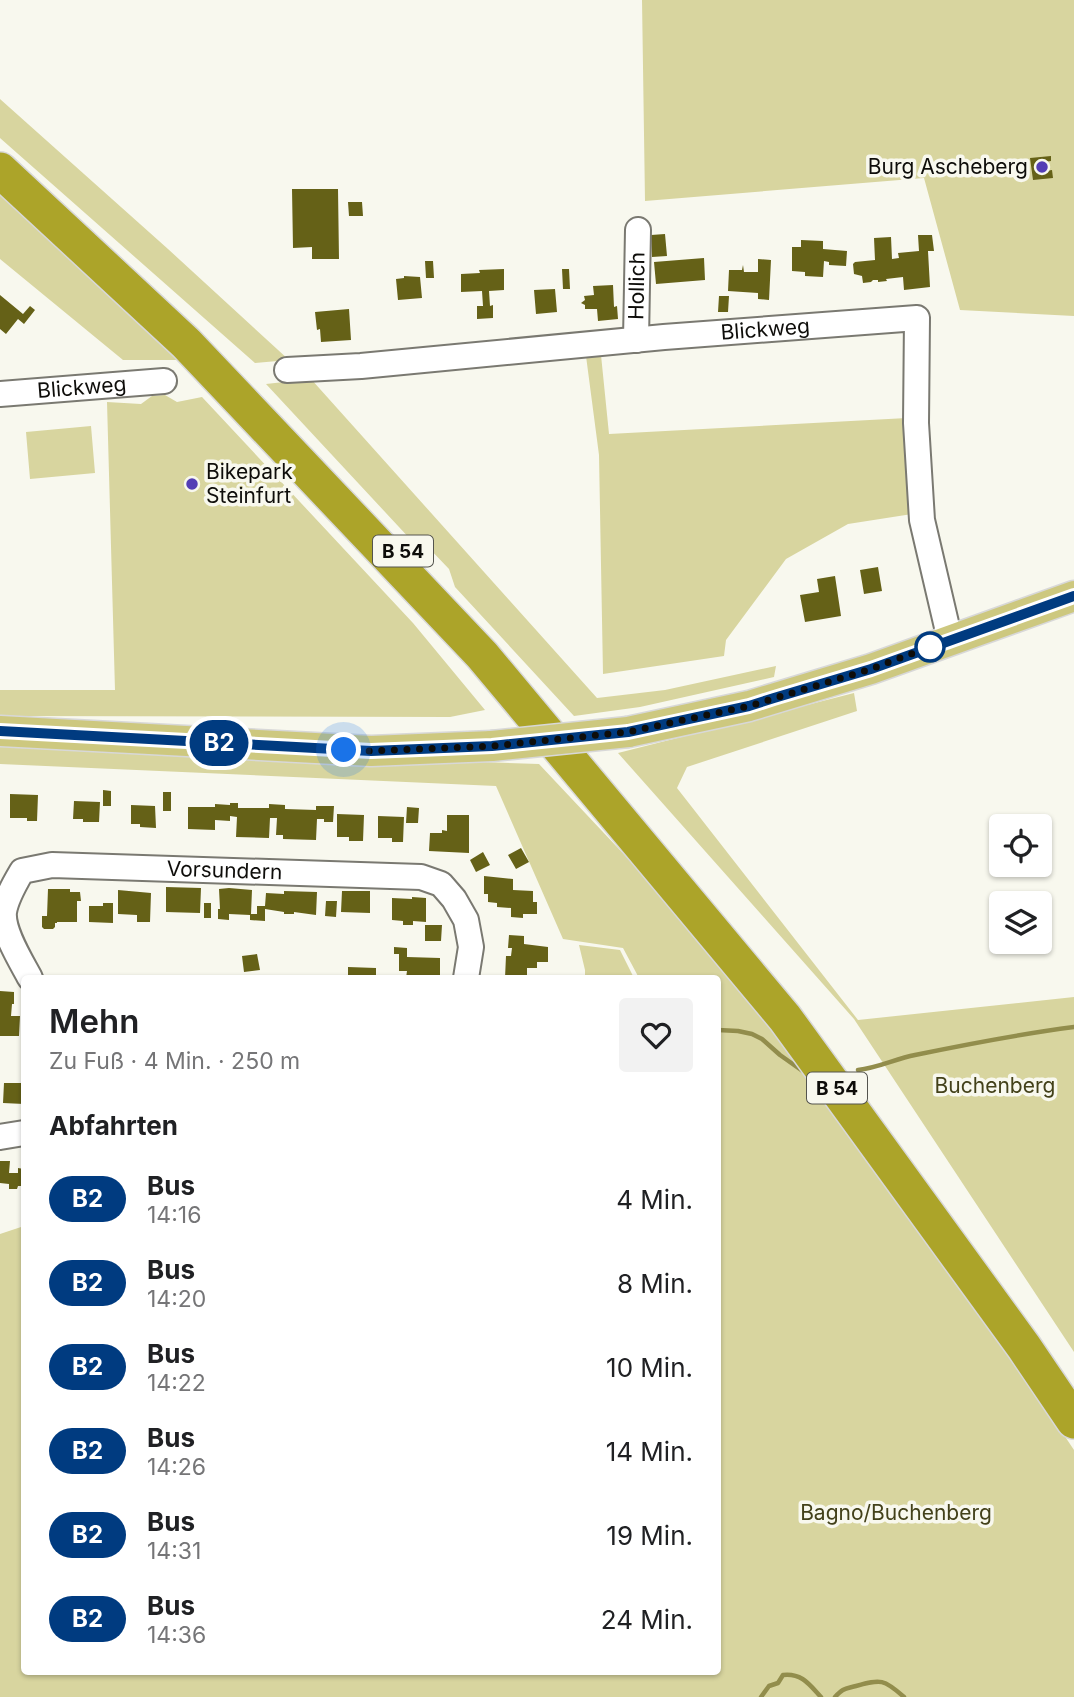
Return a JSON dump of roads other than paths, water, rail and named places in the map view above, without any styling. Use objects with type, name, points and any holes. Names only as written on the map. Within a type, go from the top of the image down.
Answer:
[{"type":"highway","name":"B 54","points":[[0,153],[198,336],[494,646],[799,1005],[1037,1336],[1074,1392]]},
{"type":"highway","name":"B 54","points":[[0,170],[186,343],[482,655],[785,1018],[1074,1420]]},
{"type":"main road","points":[[0,731],[371,751],[492,746],[628,732],[749,706],[871,669],[1074,596]]},
{"type":"street","name":"Hollich","points":[[636,340],[638,230]]},
{"type":"street","name":"Blickweg","points":[[287,370],[361,366],[636,340],[917,318],[916,423],[922,520],[950,640]]},
{"type":"street","name":"Blickweg","points":[[0,394],[164,381]]},
{"type":"street","name":"Vorsundern","points":[[28,975],[9,938],[4,912],[12,888],[11,868],[52,865],[421,877],[441,884],[466,920],[471,947],[466,975]]},
{"type":"street","points":[[0,1137],[21,1134]]},
{"type":"waterway","points":[[858,1070],[955,1047],[1074,1027]]},
{"type":"waterway","points":[[721,1030],[752,1034],[762,1039],[804,1072]]},
{"type":"waterway","points":[[761,1697],[769,1686],[778,1683],[783,1675],[805,1680],[821,1697]]},
{"type":"waterway","points":[[835,1697],[844,1689],[877,1682],[887,1684],[904,1697]]},
{"type":"place","name":"Burg Ascheberg","points":[[1042,167]]},
{"type":"place","name":"Bikepark Steinfurt","points":[[192,484]]},
{"type":"park label","name":"Buchenberg","points":[[995,1086]]},
{"type":"park label","name":"Bagno/Buchenberg","points":[[896,1513]]}]
